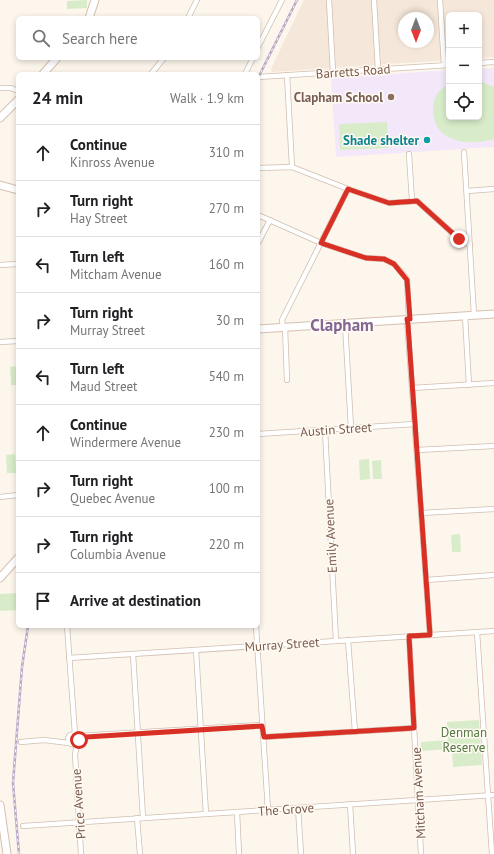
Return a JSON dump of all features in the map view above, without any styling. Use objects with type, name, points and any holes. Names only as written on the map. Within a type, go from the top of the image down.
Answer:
[{"type":"main road","points":[[90,16],[95,0]]},
{"type":"main road","points":[[46,72],[56,60]]},
{"type":"main road","points":[[0,118],[16,102]]},
{"type":"main road","points":[[3,186],[16,189]]},
{"type":"main road","points":[[3,186],[16,194]]},
{"type":"main road","points":[[260,329],[494,314]]},
{"type":"main road","points":[[260,326],[270,328]]},
{"type":"main road","points":[[0,578],[16,560]]},
{"type":"main road","points":[[0,805],[7,854]]},
{"type":"street","points":[[189,16],[198,0]]},
{"type":"street","points":[[260,43],[282,0]]},
{"type":"street","points":[[329,0],[334,72]]},
{"type":"street","points":[[374,0],[378,69]]},
{"type":"street","points":[[440,0],[446,56]]},
{"type":"street","points":[[153,72],[162,60]]},
{"type":"street","points":[[246,72],[252,60]]},
{"type":"street","points":[[482,63],[494,62]]},
{"type":"street","name":"Barretts Road","points":[[260,77],[446,65]]},
{"type":"street","points":[[287,75],[292,167]]},
{"type":"street","points":[[0,88],[11,88],[16,90]]},
{"type":"street","points":[[464,152],[474,315]]},
{"type":"street","points":[[409,154],[412,201]]},
{"type":"street","points":[[260,168],[292,167],[389,203],[417,201],[459,239],[470,245]]},
{"type":"street","points":[[288,380],[284,327],[282,320],[348,189]]},
{"type":"street","points":[[467,190],[494,189]]},
{"type":"street","points":[[260,216],[321,243],[366,258],[384,259],[394,264],[407,280],[412,388],[430,635]]},
{"type":"street","points":[[260,239],[270,220]]},
{"type":"street","points":[[0,265],[16,264]]},
{"type":"street","points":[[465,315],[469,385]]},
{"type":"street","points":[[345,323],[351,428]]},
{"type":"street","points":[[0,342],[16,341]]},
{"type":"street","points":[[412,388],[494,383]]},
{"type":"street","name":"Austin Street","points":[[260,434],[415,424]]},
{"type":"street","name":"Emily Avenue","points":[[325,430],[336,641]]},
{"type":"street","points":[[417,450],[494,446]]},
{"type":"street","points":[[0,496],[16,495]]},
{"type":"street","points":[[421,513],[494,509]]},
{"type":"street","points":[[426,580],[494,575]]},
{"type":"street","name":"Price Avenue","points":[[67,628],[81,854]]},
{"type":"street","points":[[256,628],[268,810]]},
{"type":"street","name":"Murray Street","points":[[69,658],[494,631]]},
{"type":"street","points":[[477,632],[492,854]]},
{"type":"street","name":"Mitcham Avenue","points":[[409,636],[422,854]]},
{"type":"street","points":[[348,640],[355,732]]},
{"type":"street","points":[[196,650],[206,814]]},
{"type":"street","points":[[133,654],[143,818]]},
{"type":"street","points":[[21,742],[60,741],[86,737],[262,726]]},
{"type":"street","points":[[264,737],[414,728]]},
{"type":"street","name":"The Grove","points":[[23,826],[494,795]]},
{"type":"street","points":[[350,804],[353,854]]},
{"type":"street","points":[[298,808],[301,854]]},
{"type":"street","points":[[237,812],[240,854]]},
{"type":"street","points":[[137,818],[140,854]]},
{"type":"street","points":[[2,854],[7,854]]},
{"type":"shaded area","points":[[304,0],[494,0],[494,57],[482,58],[482,12],[446,12],[446,60],[272,72],[271,69]]},
{"type":"shaded area","name":"Clapham School","points":[[494,68],[494,147],[336,157],[331,78],[446,70],[446,120],[482,120],[482,69]]},
{"type":"green space","points":[[87,0],[87,8],[67,9],[67,1]]},
{"type":"green space","points":[[482,82],[494,87],[494,139],[480,142],[457,141],[444,134],[439,129],[433,110],[435,97],[446,86],[446,120],[482,120]]},
{"type":"green space","points":[[387,122],[388,148],[340,150],[339,124]]},
{"type":"green space","points":[[16,366],[16,385],[11,385],[10,367]]},
{"type":"green space","points":[[15,454],[16,473],[7,473],[6,455]]},
{"type":"green space","points":[[369,459],[370,479],[360,480],[359,460]]},
{"type":"green space","points":[[381,460],[382,479],[373,479],[372,461]]},
{"type":"green space","points":[[460,534],[461,552],[452,552],[451,535]]},
{"type":"green space","points":[[16,593],[16,610],[0,611],[0,594]]},
{"type":"green space","name":"Denman Reserve","points":[[479,720],[482,765],[453,767],[452,749],[421,751],[421,742],[448,740],[447,722]]},
{"type":"railway","points":[[260,74],[297,0]]},
{"type":"railway","points":[[19,854],[13,783],[22,667],[28,628]]},
{"type":"place","name":"Clapham School","points":[[391,97]]},
{"type":"place","name":"Shade shelter","points":[[427,140]]},
{"type":"district","name":"Clapham","points":[[342,325]]},
{"type":"route","points":[[79,740],[86,737],[262,726],[264,737],[414,728],[409,636],[430,635],[407,319],[410,319],[407,280],[400,270],[390,261],[384,259],[366,258],[321,243],[348,189],[389,203],[417,201],[459,239]]}]
